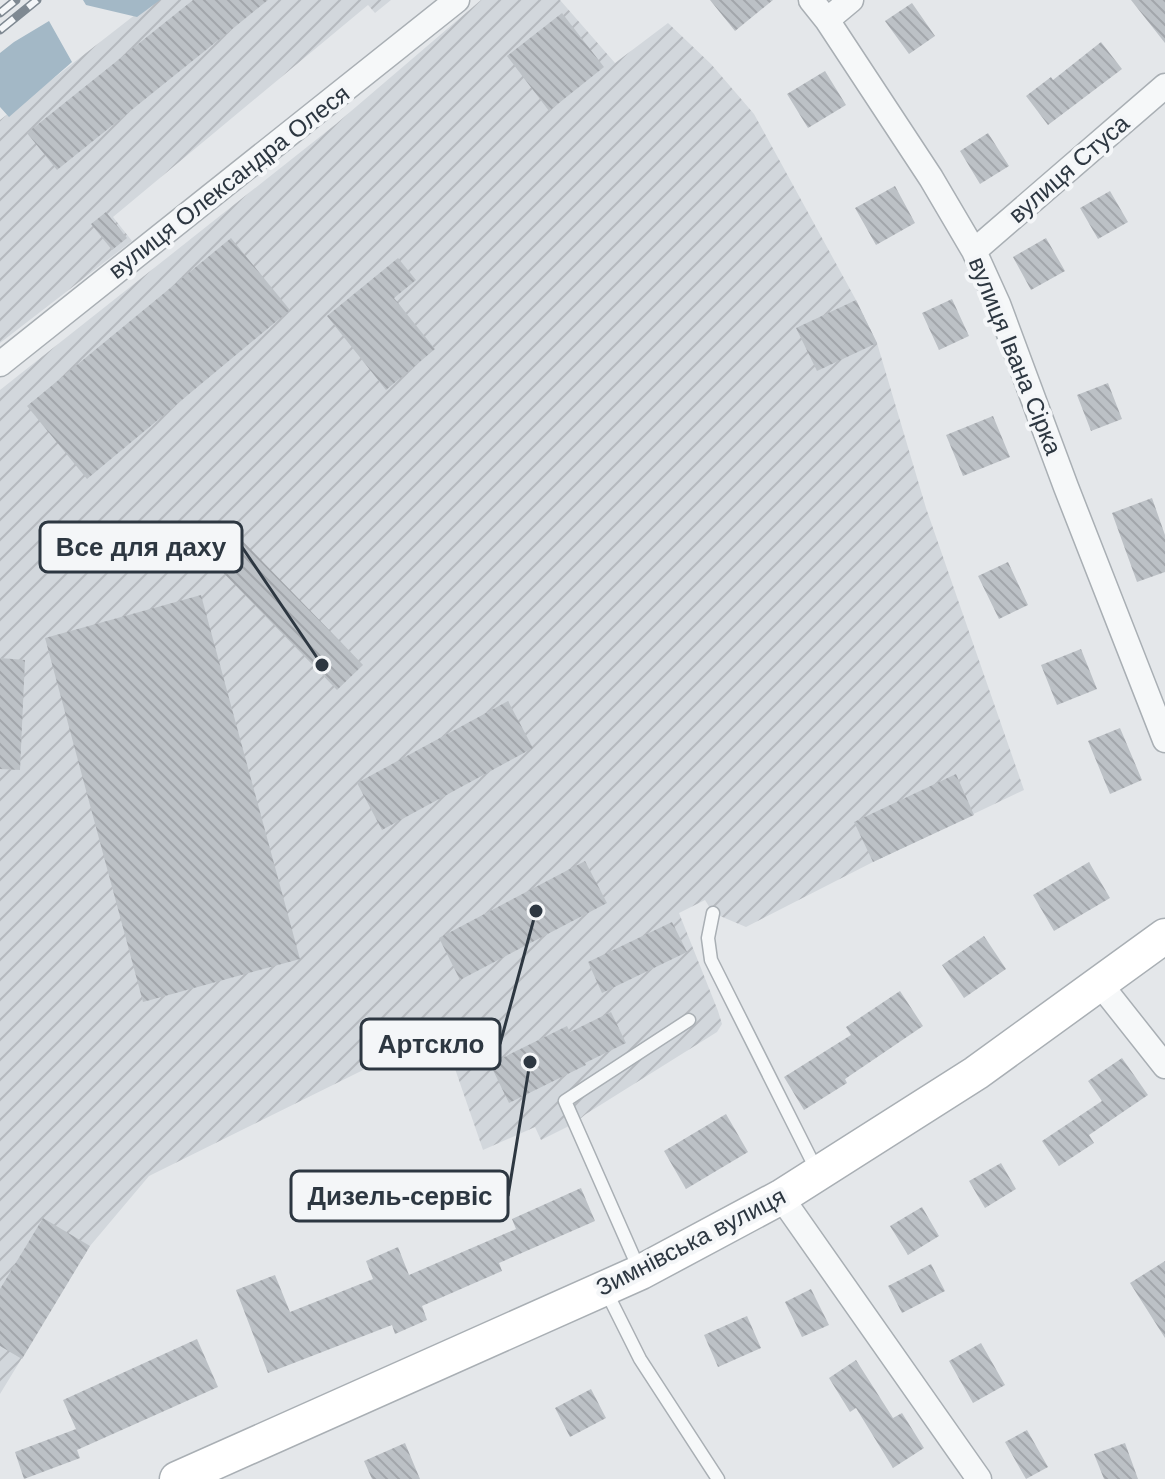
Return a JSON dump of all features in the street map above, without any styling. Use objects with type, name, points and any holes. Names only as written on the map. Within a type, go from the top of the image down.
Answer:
[{"type":"main road","name":"Зимнівська вулиця","points":[[177,1479],[641,1272],[781,1197],[976,1073],[1165,936]]},
{"type":"street","name":"вулиця Івана Сірка","points":[[811,0],[931,178],[974,251],[998,304],[1060,473],[1165,740]]},
{"type":"street","points":[[827,20],[851,0]]},
{"type":"street","name":"вулиця Олександра Олеся","points":[[0,364],[449,14]]},
{"type":"street","name":"вулиця Стуса","points":[[974,251],[1165,86]]},
{"type":"street","points":[[1100,984],[1165,1066]]},
{"type":"street","points":[[781,1197],[979,1479]]},
{"type":"lane","points":[[713,913],[708,938],[711,960],[818,1173]]},
{"type":"lane","points":[[641,1272],[565,1101],[689,1020]]},
{"type":"lane","points":[[604,1288],[640,1359],[718,1479]]},
{"type":"shaded area","points":[[154,0],[391,0],[375,13],[368,5],[113,217],[132,241],[0,343],[0,120]]},
{"type":"shaded area","points":[[481,0],[560,0],[615,63],[668,23],[711,64],[754,114],[877,343],[926,508],[1024,790],[746,927],[713,913],[705,900],[679,913],[722,1024],[717,1032],[575,1123],[541,1140],[535,1127],[483,1150],[442,1031],[149,1176],[90,1246],[0,1394],[0,390],[336,124]]},
{"type":"water","points":[[83,0],[160,0],[137,17],[86,5]]},
{"type":"water","points":[[49,21],[72,62],[9,117],[0,107],[0,53]]},
{"type":"building","points":[[193,0],[268,0],[57,170],[27,133]]},
{"type":"building","points":[[710,0],[773,0],[735,31]]},
{"type":"building","points":[[1131,0],[1165,0],[1165,43]]},
{"type":"building","points":[[912,3],[935,36],[909,54],[885,21]]},
{"type":"building","points":[[562,13],[604,67],[549,111],[507,56]]},
{"type":"building","points":[[1101,42],[1122,69],[1048,125],[1026,96],[1051,77],[1053,80]]},
{"type":"building","points":[[825,71],[846,105],[808,128],[787,94]]},
{"type":"building","points":[[988,133],[1009,166],[980,184],[960,151]]},
{"type":"building","points":[[895,186],[915,223],[876,245],[855,208]]},
{"type":"building","points":[[1110,191],[1128,222],[1098,239],[1080,208]]},
{"type":"building","points":[[106,212],[127,238],[112,250],[91,224]]},
{"type":"building","points":[[231,238],[290,310],[87,479],[27,406]]},
{"type":"building","points":[[1046,238],[1065,271],[1031,290],[1013,257]]},
{"type":"building","points":[[398,258],[416,280],[394,298],[435,349],[386,390],[327,316]]},
{"type":"building","points":[[952,299],[969,336],[939,350],[922,313]]},
{"type":"building","points":[[856,300],[877,343],[817,371],[796,328]]},
{"type":"building","points":[[1108,383],[1122,419],[1091,431],[1077,395]]},
{"type":"building","points":[[993,416],[1010,457],[963,476],[946,435]]},
{"type":"building","points":[[1152,498],[1165,535],[1165,572],[1137,582],[1112,513]]},
{"type":"building","points":[[229,527],[363,665],[337,690],[203,552]]},
{"type":"building","points":[[1008,562],[1028,605],[999,619],[978,576]]},
{"type":"building","points":[[201,595],[300,959],[143,1002],[45,638]]},
{"type":"building","points":[[1081,649],[1097,689],[1057,705],[1041,665]]},
{"type":"building","points":[[0,658],[25,660],[20,770],[0,769]]},
{"type":"building","points":[[508,701],[533,748],[382,830],[357,783]]},
{"type":"building","points":[[1120,728],[1142,780],[1110,794],[1088,741]]},
{"type":"building","points":[[956,774],[974,815],[873,862],[854,822]]},
{"type":"building","points":[[585,861],[607,903],[460,980],[439,938]]},
{"type":"building","points":[[1089,862],[1110,898],[1054,931],[1033,895]]},
{"type":"building","points":[[672,922],[687,952],[602,993],[588,962]]},
{"type":"building","points":[[984,936],[1006,969],[964,998],[942,965]]},
{"type":"building","points":[[900,991],[923,1026],[845,1079],[847,1083],[804,1110],[784,1077],[851,1035],[846,1027]]},
{"type":"building","points":[[611,1012],[626,1043],[509,1103],[490,1064],[567,1026],[570,1032]]},
{"type":"building","points":[[1122,1058],[1148,1095],[1089,1135],[1094,1143],[1059,1166],[1042,1141],[1102,1101],[1088,1081]]},
{"type":"building","points":[[726,1114],[748,1152],[686,1189],[664,1151]]},
{"type":"building","points":[[1001,1163],[1016,1189],[985,1208],[969,1181]]},
{"type":"building","points":[[581,1188],[595,1221],[499,1263],[502,1271],[422,1306],[427,1320],[395,1334],[392,1325],[268,1373],[236,1290],[275,1275],[290,1312],[373,1279],[366,1261],[398,1247],[409,1275],[516,1229],[512,1219]]},
{"type":"building","points":[[922,1207],[939,1236],[908,1255],[890,1226]]},
{"type":"building","points":[[43,1218],[90,1246],[22,1359],[0,1346],[0,1289]]},
{"type":"building","points":[[1165,1261],[1165,1338],[1130,1283]]},
{"type":"building","points":[[931,1264],[945,1291],[902,1313],[888,1286]]},
{"type":"building","points":[[811,1289],[829,1325],[802,1337],[785,1302]]},
{"type":"building","points":[[747,1316],[761,1348],[718,1367],[704,1335]]},
{"type":"building","points":[[197,1339],[218,1387],[77,1450],[80,1458],[24,1479],[15,1452],[76,1429],[63,1400]]},
{"type":"building","points":[[981,1343],[1005,1385],[973,1403],[949,1361]]},
{"type":"building","points":[[856,1360],[893,1418],[902,1413],[924,1448],[893,1468],[856,1408],[850,1412],[829,1378]]},
{"type":"building","points":[[591,1389],[606,1418],[570,1437],[555,1408]]},
{"type":"building","points":[[1027,1430],[1048,1467],[1026,1479],[1005,1442]]},
{"type":"building","points":[[405,1443],[420,1479],[372,1479],[364,1461]]},
{"type":"building","points":[[1125,1443],[1138,1479],[1104,1479],[1094,1454]]},
{"type":"railway","points":[[0,13],[16,0]]},
{"type":"railway","points":[[0,30],[37,0]]},
{"type":"place","name":"Все для даху","points":[[322,665]]},
{"type":"place","name":"Артскло","points":[[536,911]]},
{"type":"place","name":"Дизель-сервіс","points":[[530,1062]]}]
